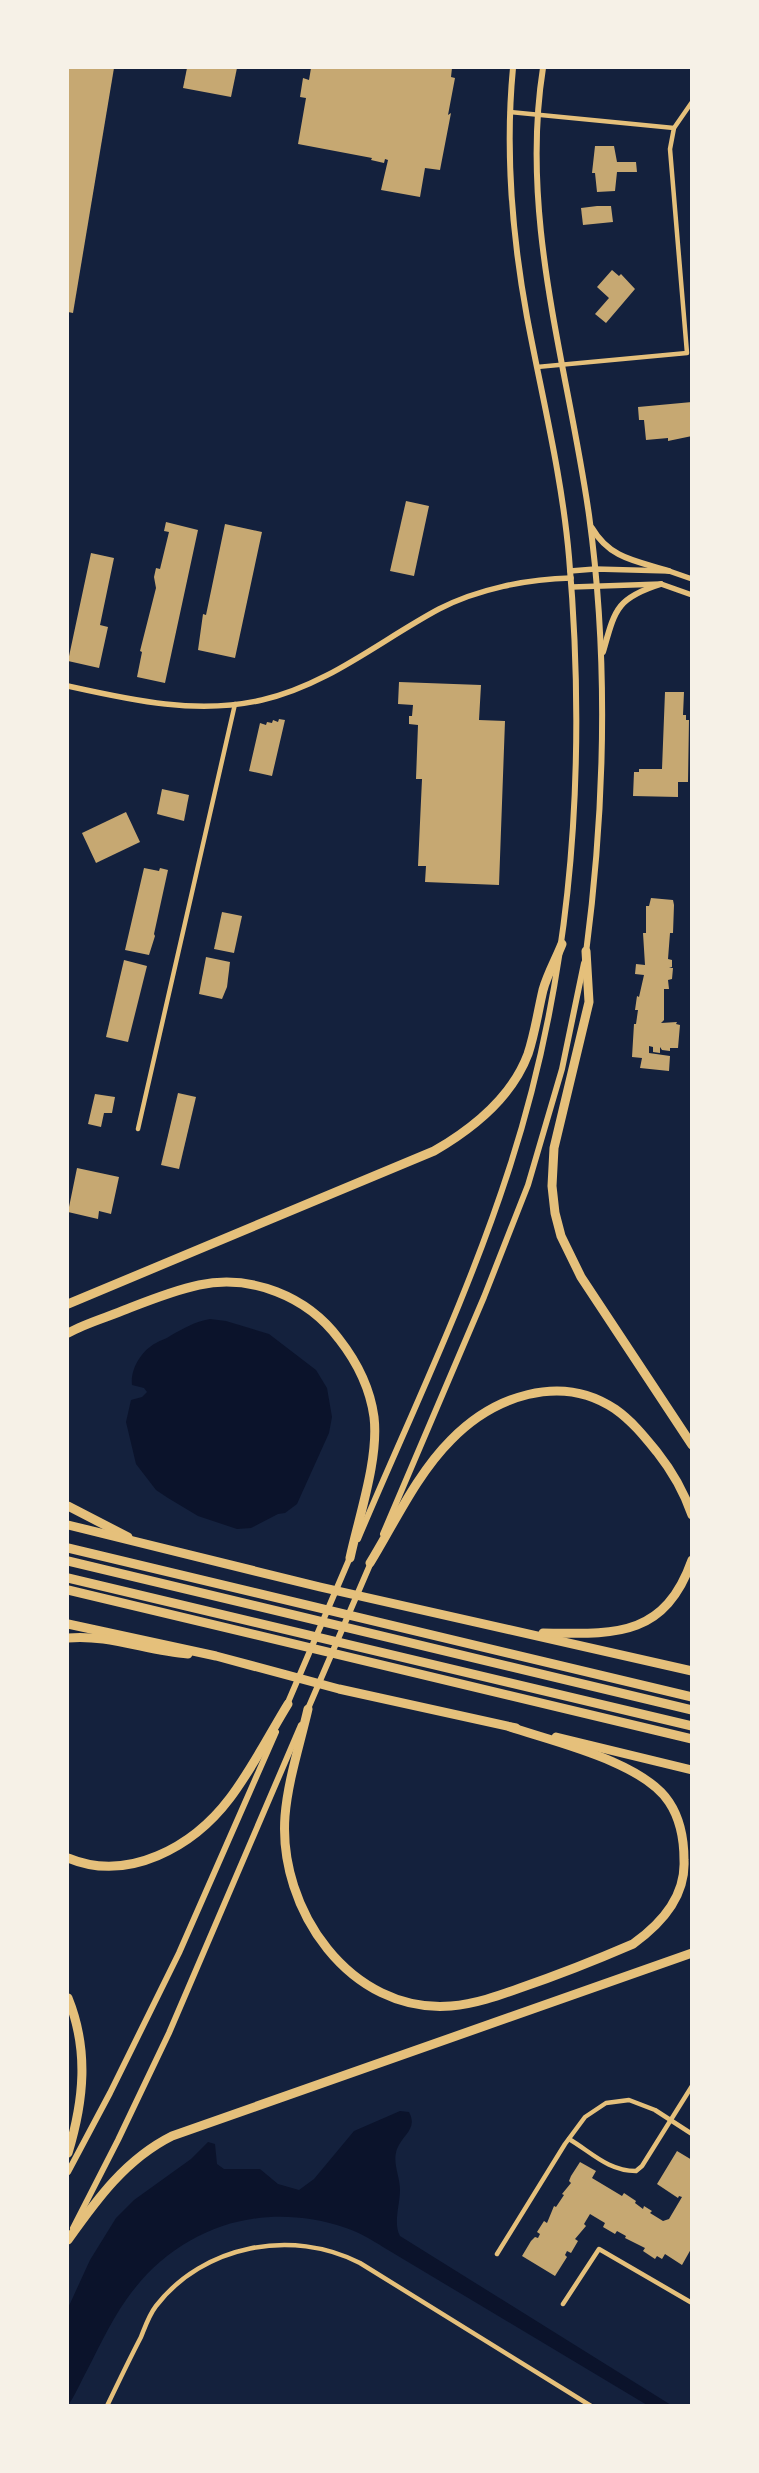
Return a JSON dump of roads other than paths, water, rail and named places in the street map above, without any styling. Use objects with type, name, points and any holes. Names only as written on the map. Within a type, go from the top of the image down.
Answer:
[{"type":"highway","points":[[68,1304],[434,1151],[464,1132],[498,1101],[522,1067],[533,1036],[543,988],[562,944]]},
{"type":"highway","points":[[586,951],[588,1002],[554,1148],[552,1186],[555,1212],[561,1236],[581,1277],[692,1446]]},
{"type":"highway","points":[[68,1333],[142,1303],[208,1283],[237,1282],[266,1288],[308,1308],[332,1330],[354,1360],[367,1390],[374,1416],[375,1435],[370,1468],[350,1558]]},
{"type":"highway","points":[[370,1563],[418,1483],[451,1440],[464,1427],[502,1402],[532,1393],[556,1391],[588,1396],[622,1414],[640,1431],[664,1462],[683,1492],[692,1515]]},
{"type":"highway","points":[[68,1506],[144,1545]]},
{"type":"highway","points":[[68,1525],[144,1545],[692,1671]]},
{"type":"highway","points":[[68,1548],[692,1697]]},
{"type":"highway","points":[[525,1633],[607,1634],[636,1626],[654,1616],[678,1592],[692,1560]]},
{"type":"highway","points":[[68,1561],[692,1710]]},
{"type":"highway","points":[[68,1578],[692,1726]]},
{"type":"highway","points":[[68,1590],[692,1739]]},
{"type":"highway","points":[[68,1624],[216,1656],[339,1689],[692,1770]]},
{"type":"highway","points":[[68,1638],[94,1638],[164,1652],[216,1656]]},
{"type":"highway","points":[[68,1858],[81,1864],[100,1867],[130,1865],[161,1855],[181,1844],[210,1820],[232,1797],[288,1704]]},
{"type":"highway","points":[[308,1709],[285,1816],[289,1866],[300,1903],[317,1936],[335,1958],[356,1977],[394,1998],[429,2006],[460,2005],[494,1997],[633,1944],[648,1934],[667,1914],[679,1891],[685,1866],[684,1840],[674,1809],[664,1794],[646,1779],[613,1762],[510,1727]]},
{"type":"highway","points":[[68,2239],[102,2193],[132,2162],[172,2136],[692,1953]]},
{"type":"highway","points":[[68,1998],[78,2025],[83,2075],[79,2108],[68,2153]]},
{"type":"main road","points":[[68,2172],[110,2093],[184,1944],[456,1310],[499,1199],[538,1068],[562,944],[571,873],[578,773],[578,688],[572,587],[561,496],[515,240],[510,166],[510,112],[513,68]]},
{"type":"main road","points":[[68,2239],[169,2033],[484,1297],[528,1185],[562,1069],[586,951],[598,848],[602,774],[602,658],[590,524],[539,222],[535,160],[537,114],[543,68]]},
{"type":"main road","points":[[590,524],[600,541],[611,551],[669,571]]},
{"type":"main road","points":[[602,658],[612,620],[624,601],[639,591],[660,584]]},
{"type":"street","points":[[537,367],[687,353],[670,157],[674,128],[692,102]]},
{"type":"street","points":[[510,112],[674,128]]},
{"type":"street","points":[[68,686],[168,705],[235,704],[262,700],[309,683],[343,667],[434,612],[460,600],[521,583],[595,569],[669,571],[692,579]]},
{"type":"street","points":[[572,587],[660,584],[692,595]]},
{"type":"street","points":[[138,1129],[235,704]]},
{"type":"street","points":[[569,2139],[608,2165],[620,2170],[636,2171],[642,2166],[692,2086]]},
{"type":"street","points":[[497,2254],[585,2116],[606,2103],[629,2100],[655,2110],[692,2134]]},
{"type":"street","points":[[107,2406],[155,2308],[171,2289],[188,2275],[226,2255],[247,2249],[286,2244],[324,2250],[360,2263],[591,2406]]},
{"type":"street","points":[[564,2304],[600,2249],[692,2303]]},
{"type":"water","points":[[210,1319],[226,1321],[269,1334],[316,1370],[327,1388],[332,1417],[329,1433],[297,1504],[285,1513],[278,1514],[251,1528],[237,1529],[198,1516],[156,1490],[136,1464],[126,1422],[131,1400],[142,1397],[147,1392],[144,1388],[132,1385],[135,1367],[146,1350],[189,1326]]},
{"type":"water","points":[[400,2111],[409,2112],[412,2123],[396,2154],[400,2190],[397,2226],[400,2236],[671,2405],[647,2405],[361,2234],[315,2220],[283,2217],[253,2219],[224,2226],[196,2237],[170,2254],[147,2275],[126,2300],[108,2329],[68,2405],[68,2308],[90,2260],[116,2218],[134,2200],[191,2159],[208,2142],[215,2144],[217,2164],[224,2169],[260,2169],[278,2184],[299,2190],[314,2179],[354,2131]]}]
